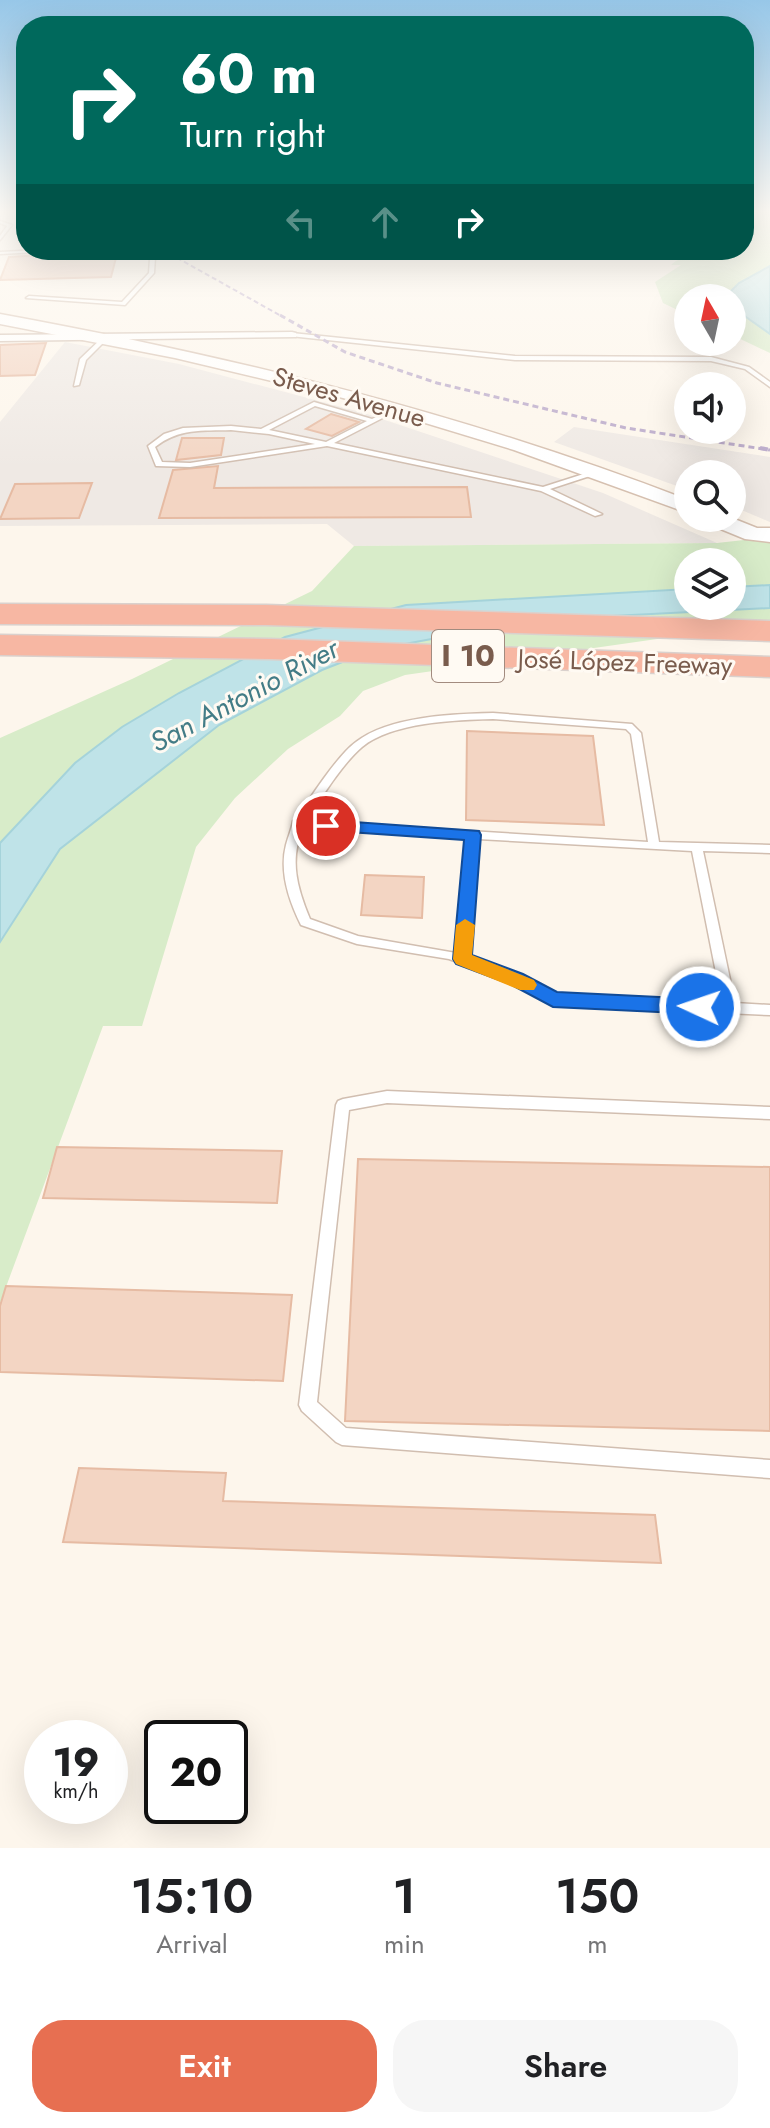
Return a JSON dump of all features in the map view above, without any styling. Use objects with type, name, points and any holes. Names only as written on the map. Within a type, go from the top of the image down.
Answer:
[{"type":"highway","points":[[0,595],[217,614]]},
{"type":"highway","name":"José López Freeway","points":[[0,614],[266,615],[770,631]]},
{"type":"highway","name":"José López Freeway","points":[[0,645],[770,667]]},
{"type":"highway","points":[[0,657],[73,646]]},
{"type":"main road","name":"Steves Avenue","points":[[0,319],[285,378],[397,409],[593,472],[674,502]]},
{"type":"street","points":[[0,338],[292,335]]},
{"type":"lane","points":[[29,298],[123,304],[129,297]]},
{"type":"lane","points":[[292,335],[515,358],[711,359],[747,368],[770,385]]},
{"type":"lane","points":[[76,385],[83,359],[98,337]]},
{"type":"lane","points":[[262,431],[314,404],[373,421]]},
{"type":"lane","points":[[397,409],[327,444],[190,465],[159,464],[153,457],[151,446],[166,435],[183,430],[231,428],[262,431],[327,444],[543,489],[598,514]]},
{"type":"lane","points":[[543,489],[593,472]]},
{"type":"lane","points":[[654,846],[636,733],[629,726],[489,718],[418,720],[361,742],[297,824],[288,861],[290,887],[305,922],[357,940],[462,959],[517,979],[553,1000],[770,1010]]},
{"type":"lane","points":[[297,824],[654,846],[770,849]]},
{"type":"lane","points":[[462,959],[473,835]]},
{"type":"lane","points":[[697,847],[729,1008]]},
{"type":"lane","points":[[770,1113],[387,1097],[343,1105],[308,1405],[342,1436],[770,1469]]},
{"type":"shaded area","points":[[65,342],[179,364],[364,413],[603,493],[674,524],[674,532],[692,532],[717,543],[354,546],[327,524],[0,526],[0,422]]},
{"type":"shaded area","points":[[574,427],[770,457],[770,522],[746,512],[746,460],[674,460],[674,485],[554,442]]},
{"type":"green space","points":[[661,297],[674,297],[674,308],[663,303]]},
{"type":"green space","points":[[746,297],[770,297],[770,353],[746,342]]},
{"type":"green space","points":[[770,537],[770,623],[405,675],[363,691],[340,716],[288,749],[235,798],[196,847],[142,1026],[103,1026],[0,1303],[0,738],[132,679],[312,591],[354,546],[717,543]]},
{"type":"water","points":[[746,297],[770,297],[770,334],[746,317]]},
{"type":"water","points":[[770,585],[770,608],[746,609],[746,586]]},
{"type":"water","name":"San Antonio River","points":[[674,590],[674,613],[533,620],[373,650],[322,670],[219,725],[60,849],[0,942],[0,843],[75,763],[122,727],[285,637],[406,605]]},
{"type":"building","points":[[46,343],[35,375],[0,376],[0,345]]},
{"type":"building","points":[[331,414],[359,422],[332,436],[306,429]]},
{"type":"building","points":[[182,438],[224,438],[221,455],[176,460]]},
{"type":"building","points":[[218,466],[214,488],[467,487],[471,517],[159,518],[173,470]]},
{"type":"building","points":[[92,483],[79,518],[0,519],[15,484]]},
{"type":"building","points":[[467,731],[593,736],[604,825],[466,820]]},
{"type":"building","points":[[365,875],[424,877],[422,918],[361,915]]},
{"type":"building","points":[[57,1147],[282,1151],[277,1203],[43,1198]]},
{"type":"building","points":[[358,1159],[770,1167],[770,1431],[345,1421]]},
{"type":"building","points":[[6,1286],[292,1295],[283,1381],[0,1372],[0,1306]]},
{"type":"building","points":[[79,1468],[226,1473],[223,1501],[655,1515],[661,1563],[63,1542]]},
{"type":"railway","points":[[248,297],[283,317]]},
{"type":"railway","points":[[280,315],[345,352],[437,383],[626,428],[770,450],[760,448]]},
{"type":"slow traffic","points":[[465,925],[462,959],[527,985]]},
{"type":"route","points":[[326,826],[473,835],[462,959],[517,979],[553,1000],[700,1007]]}]
